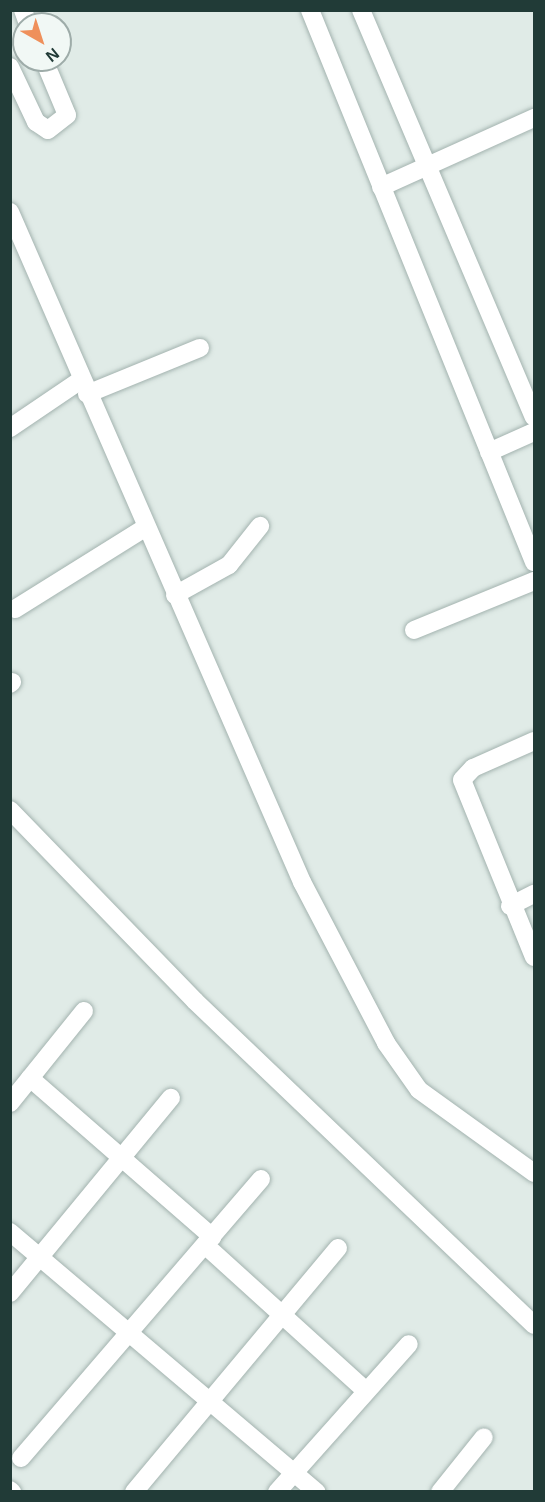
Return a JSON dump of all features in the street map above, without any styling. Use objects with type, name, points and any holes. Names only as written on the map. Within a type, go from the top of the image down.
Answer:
[{"type":"street","points":[[310,10],[534,562]]},
{"type":"street","points":[[361,10],[534,417]]},
{"type":"street","points":[[12,72],[36,122],[48,130],[67,115],[49,72]]},
{"type":"street","points":[[381,187],[534,118]]},
{"type":"street","points":[[10,212],[16,242],[84,387],[302,882],[386,1043],[419,1090],[534,1173]]},
{"type":"street","points":[[10,428],[84,387],[200,348]]},
{"type":"street","points":[[489,452],[534,432]]},
{"type":"street","points":[[176,595],[229,565],[261,526]]},
{"type":"street","points":[[15,609],[146,527]]},
{"type":"street","points":[[414,630],[534,581]]},
{"type":"street","points":[[534,741],[473,768],[462,780],[510,906],[534,957]]},
{"type":"street","points":[[10,810],[195,1001],[534,1325]]},
{"type":"street","points":[[510,906],[534,894]]},
{"type":"street","points":[[10,1103],[84,1011]]},
{"type":"street","points":[[30,1078],[122,1157],[282,1313],[366,1391]]},
{"type":"street","points":[[10,1293],[171,1098]]},
{"type":"street","points":[[21,1458],[131,1334],[261,1179]]},
{"type":"street","points":[[10,1232],[317,1491]]},
{"type":"street","points":[[134,1491],[338,1248]]},
{"type":"street","points":[[277,1491],[409,1344]]},
{"type":"street","points":[[440,1491],[484,1437]]}]
